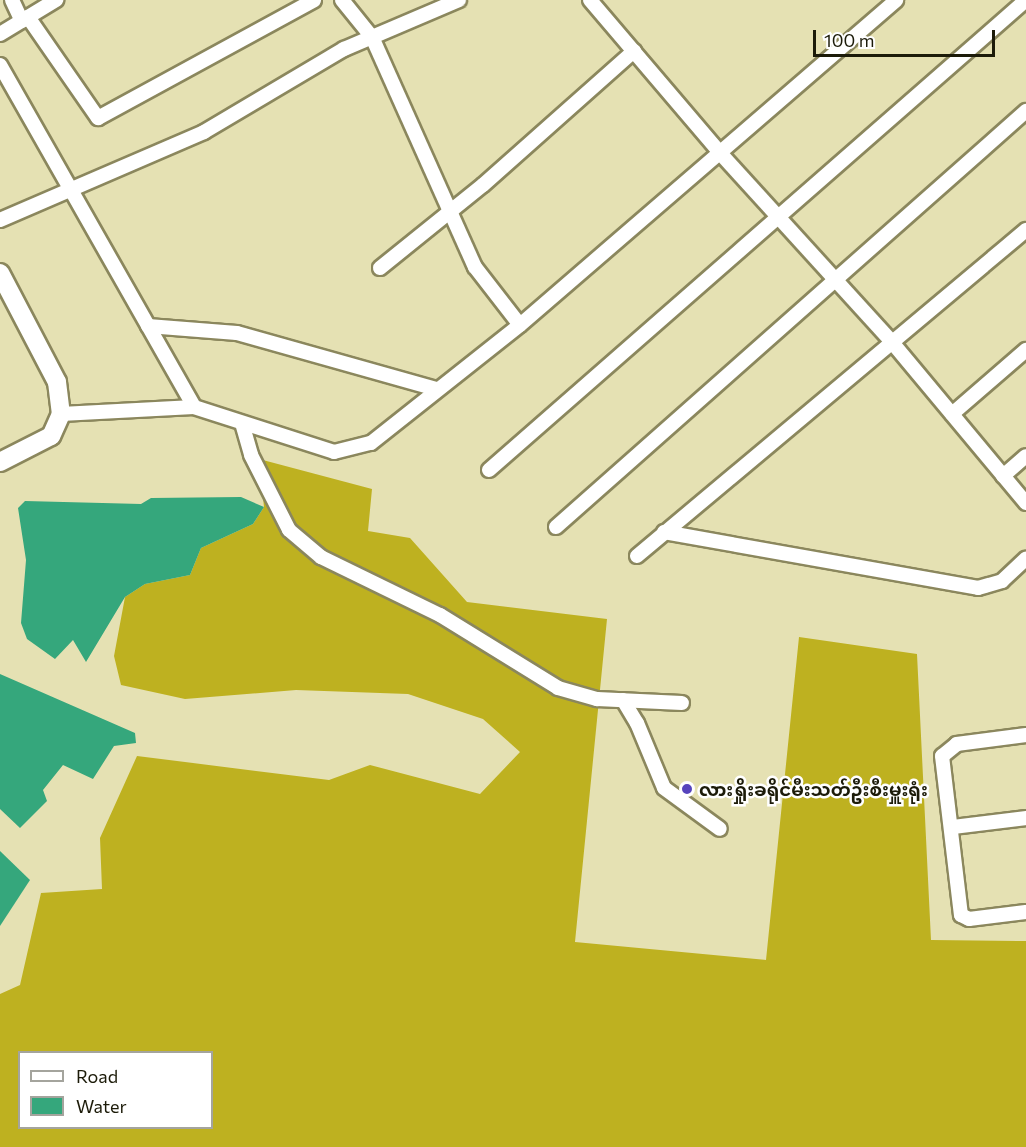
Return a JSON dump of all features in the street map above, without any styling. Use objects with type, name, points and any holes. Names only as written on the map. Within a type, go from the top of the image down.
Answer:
[{"type":"main road","points":[[0,273],[57,382],[61,414],[51,436],[0,462]]},
{"type":"street","points":[[12,0],[98,118],[314,0]]},
{"type":"street","points":[[0,34],[56,0]]},
{"type":"street","points":[[342,0],[372,37],[475,267],[520,324]]},
{"type":"street","points":[[0,220],[204,132],[305,70],[372,37],[459,0]]},
{"type":"street","points":[[590,0],[720,153],[891,341],[1026,502]]},
{"type":"street","points":[[61,414],[194,407],[334,452],[371,442],[520,324],[896,0]]},
{"type":"street","points":[[489,471],[1026,0]]},
{"type":"street","points":[[380,268],[634,51]]},
{"type":"street","points":[[0,66],[194,407]]},
{"type":"street","points":[[556,527],[1026,111]]},
{"type":"street","points":[[637,556],[1026,230]]},
{"type":"street","points":[[148,326],[237,333],[436,389]]},
{"type":"street","points":[[952,414],[1026,350]]},
{"type":"street","points":[[242,423],[252,455],[290,530],[321,557],[440,615],[558,688],[597,699],[682,703]]},
{"type":"street","points":[[1003,476],[1026,456]]},
{"type":"street","points":[[664,532],[978,588],[1002,581],[1026,559]]},
{"type":"street","points":[[623,700],[637,723],[664,788],[720,828]]},
{"type":"street","points":[[1026,735],[947,749],[942,756],[953,827],[961,915],[969,920],[1026,912]]},
{"type":"street","points":[[953,827],[1026,818]]},
{"type":"shaded area","points":[[259,459],[372,489],[368,531],[410,538],[467,602],[607,619],[575,942],[766,960],[799,637],[917,654],[931,940],[1026,941],[1026,1147],[0,1147],[0,994],[20,985],[41,893],[102,889],[100,838],[137,756],[329,780],[370,765],[480,794],[520,752],[483,719],[408,694],[296,690],[185,699],[121,685],[114,656],[125,597],[145,584],[190,575],[201,548],[253,524],[264,507]]},
{"type":"water","points":[[241,497],[264,507],[253,524],[201,548],[190,575],[145,584],[125,597],[86,662],[73,640],[55,659],[27,639],[21,623],[26,560],[18,508],[25,501],[141,504],[151,498]]},
{"type":"water","points":[[0,674],[135,733],[136,743],[114,746],[93,779],[63,765],[43,790],[47,801],[20,828],[0,809]]},
{"type":"water","points":[[0,851],[30,880],[0,926]]},
{"type":"place","name":"လားရှိုးခရိုင်မီးသတ်ဦးစီးမှူးရုံး","points":[[687,789]]}]
